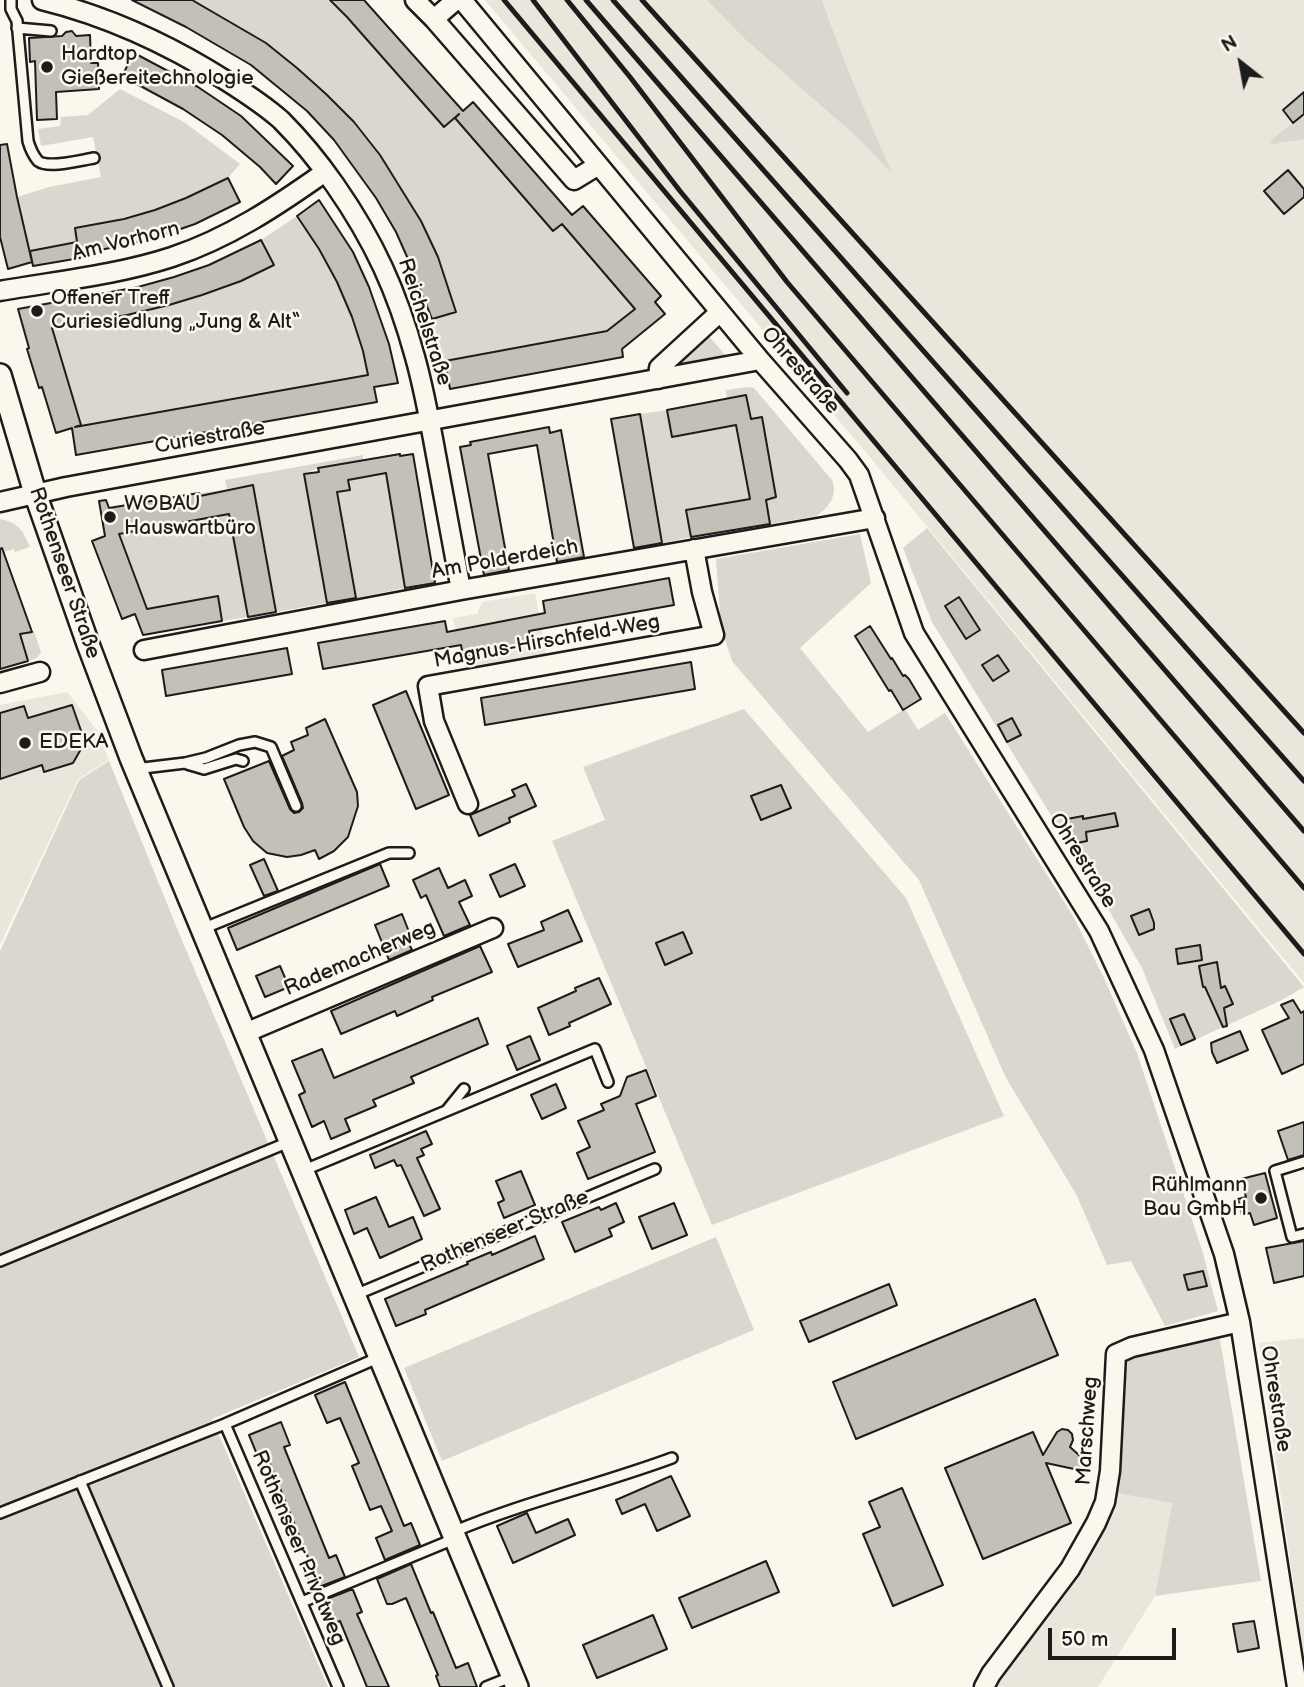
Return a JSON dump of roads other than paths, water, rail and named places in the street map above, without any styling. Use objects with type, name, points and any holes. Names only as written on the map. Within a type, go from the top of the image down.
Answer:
[{"type":"street","points":[[415,0],[574,180],[597,166]]},
{"type":"street","points":[[434,19],[456,0]]},
{"type":"street","name":"Ohrestraße","points":[[461,0],[597,166],[859,475],[914,632],[1099,930],[1154,1050],[1224,1254],[1240,1322],[1297,1687]]},
{"type":"street","name":"Reichelstraße","points":[[47,1],[93,14],[185,56],[240,90],[280,120],[301,141],[364,229],[390,282],[415,355],[429,420]]},
{"type":"street","name":"Am Vorhorn","points":[[0,291],[111,272],[182,254],[252,222],[325,172]]},
{"type":"street","points":[[657,379],[659,368],[720,312]]},
{"type":"street","name":"Curiestraße","points":[[0,502],[35,493],[760,360]]},
{"type":"street","name":"Rothenseer Straße","points":[[0,375],[35,493],[135,769],[515,1682]]},
{"type":"street","points":[[429,420],[461,590]]},
{"type":"street","name":"Am Polderdeich","points":[[144,650],[461,590],[874,518]]},
{"type":"street","name":"Magnus-Hirschfeld-Weg","points":[[468,804],[434,721],[428,686],[714,635],[694,550]]},
{"type":"street","points":[[0,683],[40,672]]},
{"type":"street","name":"Rademacherweg","points":[[245,1033],[493,928]]},
{"type":"street","name":"Marschweg","points":[[984,1687],[1070,1569],[1105,1502],[1110,1471],[1116,1354],[1132,1347],[1240,1322]]},
{"type":"lane","points":[[11,0],[11,9],[17,21],[28,141],[32,151],[38,161],[47,165],[94,159]]},
{"type":"lane","points":[[17,28],[51,31]]},
{"type":"lane","points":[[135,769],[185,763],[256,741],[271,747],[296,806]]},
{"type":"lane","points":[[185,763],[204,769],[236,759],[243,761]]},
{"type":"lane","points":[[202,929],[388,853],[409,853]]},
{"type":"lane","points":[[302,1171],[595,1049],[608,1082]]},
{"type":"lane","points":[[446,1111],[464,1089]]},
{"type":"lane","points":[[0,1261],[290,1141]]},
{"type":"lane","points":[[1304,1162],[1275,1171],[1292,1237],[1304,1234]]},
{"type":"lane","name":"Rothenseer Straße","points":[[355,1295],[655,1169]]},
{"type":"lane","points":[[0,1513],[225,1424],[380,1357]]},
{"type":"lane","name":"Rothenseer Privatweg","points":[[225,1424],[338,1687]]},
{"type":"lane","points":[[302,1602],[554,1495],[610,1480],[672,1458]]},
{"type":"lane","points":[[80,1481],[168,1687]]},
{"type":"lane","name":"Rothenseer Straße","points":[[486,1687],[515,1682]]},
{"type":"railway","points":[[504,0],[1304,954]]},
{"type":"railway","points":[[533,0],[680,191],[847,393]]},
{"type":"railway","points":[[567,0],[630,77],[787,282],[1304,888]]},
{"type":"railway","points":[[586,0],[1304,831]]},
{"type":"railway","points":[[613,0],[1304,781]]},
{"type":"railway","points":[[642,0],[1304,733]]},
{"type":"place","name":"Hardtop Gießereitechnologie","points":[[47,67]]},
{"type":"place","name":"Offener Treff Curiesiedlung „Jung & Alt“","points":[[37,311]]},
{"type":"place","name":"WOBAU Hauswartbüro","points":[[110,517]]},
{"type":"place","name":"EDEKA","points":[[25,743]]},
{"type":"place","name":"Rühlmann Bau GmbH","points":[[1261,1198]]}]
